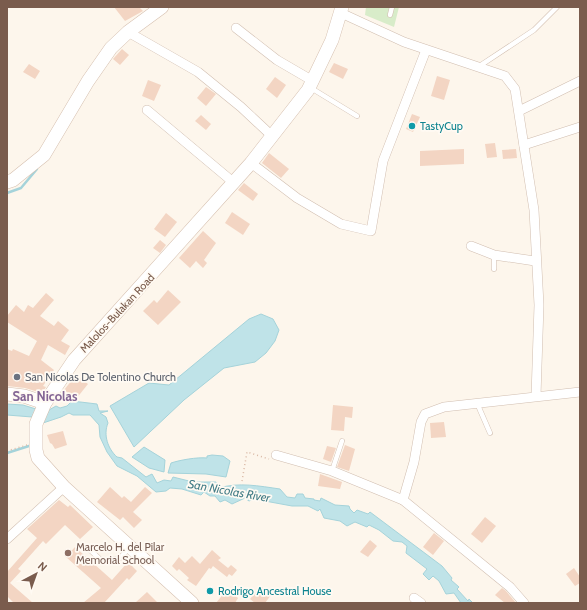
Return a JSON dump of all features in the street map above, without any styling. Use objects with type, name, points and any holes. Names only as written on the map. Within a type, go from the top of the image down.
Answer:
[{"type":"main road","points":[[7,182],[13,180],[44,155],[88,81],[111,48],[128,32],[161,7]]},
{"type":"main road","name":"Malolos-Bulakan Road","points":[[192,603],[64,487],[38,458],[36,424],[44,405],[74,360],[251,162],[311,84],[332,40],[341,10]]},
{"type":"main road","points":[[7,394],[24,396],[44,405]]},
{"type":"street","points":[[341,10],[404,42],[505,76],[512,82],[515,89],[519,111],[534,210],[539,305],[536,396]]},
{"type":"street","points":[[236,28],[311,84]]},
{"type":"street","points":[[128,32],[198,72],[241,107],[272,136]]},
{"type":"street","points":[[251,162],[297,198],[341,224],[371,231],[383,161],[426,50]]},
{"type":"street","points":[[519,111],[580,81]]},
{"type":"street","points":[[146,110],[233,182]]},
{"type":"street","points":[[524,145],[580,127]]},
{"type":"street","points":[[471,246],[494,255],[536,261]]},
{"type":"street","points":[[403,500],[414,462],[421,422],[425,414],[444,407],[580,392]]},
{"type":"street","points":[[276,455],[332,471],[403,500],[510,588],[524,603]]},
{"type":"street","points":[[7,539],[64,487]]},
{"type":"lane","points":[[390,15],[392,7]]},
{"type":"lane","points":[[478,67],[534,30],[557,7]]},
{"type":"lane","points":[[311,84],[357,116]]},
{"type":"lane","points":[[494,255],[494,269]]},
{"type":"lane","points":[[477,403],[490,433]]},
{"type":"lane","points":[[332,471],[342,441]]},
{"type":"lane","points":[[89,549],[103,562],[120,558],[130,547]]},
{"type":"path","points":[[7,451],[36,442]]},
{"type":"path","points":[[242,481],[247,452],[275,461],[276,455]]},
{"type":"green space","points":[[366,7],[399,7],[394,27],[365,15]]},
{"type":"water","points":[[261,314],[273,319],[279,330],[275,341],[266,353],[255,362],[224,368],[184,400],[134,447],[110,406],[149,383],[169,385],[249,319]]},
{"type":"water","name":"San Nicolas River","points":[[72,401],[97,404],[99,411],[108,411],[100,413],[106,417],[108,423],[106,437],[111,450],[117,457],[122,458],[146,477],[152,474],[157,483],[164,480],[171,481],[173,477],[193,482],[216,482],[219,488],[234,485],[249,485],[280,489],[287,497],[295,498],[297,494],[303,494],[305,498],[320,501],[321,498],[335,505],[349,506],[354,513],[357,510],[368,514],[370,512],[442,566],[452,578],[451,580],[459,587],[457,589],[468,601],[469,599],[473,603],[461,603],[454,593],[446,594],[439,581],[433,576],[429,580],[423,574],[427,569],[406,553],[407,546],[402,542],[393,541],[379,530],[369,525],[367,527],[355,522],[347,526],[340,521],[324,518],[320,509],[318,511],[308,506],[292,506],[254,499],[249,501],[245,498],[232,504],[225,500],[220,502],[215,496],[210,496],[204,492],[201,495],[182,489],[170,488],[166,491],[156,492],[137,476],[117,466],[107,452],[100,437],[99,425],[90,415],[73,415],[69,413],[43,423],[49,410],[56,406],[60,408],[67,406]]},
{"type":"water","points":[[7,404],[23,405],[36,409],[32,417],[7,415]]},
{"type":"water","points":[[144,447],[165,460],[164,472],[149,468],[132,457]]},
{"type":"water","points":[[207,456],[223,456],[230,461],[226,477],[206,474],[168,473],[171,463],[189,459],[207,458]]},
{"type":"building","points":[[114,7],[139,7],[143,11],[125,21]]},
{"type":"building","points":[[122,49],[129,55],[120,65],[113,59]]},
{"type":"building","points":[[334,63],[348,69],[343,79],[329,72]]},
{"type":"building","points":[[29,64],[40,71],[35,79],[23,72]]},
{"type":"building","points":[[437,76],[450,80],[444,100],[431,96]]},
{"type":"building","points":[[275,77],[286,85],[277,98],[266,89]]},
{"type":"building","points":[[148,80],[161,85],[154,101],[142,96]]},
{"type":"building","points":[[206,87],[216,94],[206,106],[197,98]]},
{"type":"building","name":"TastyCup","points":[[412,114],[420,117],[413,132],[406,129]]},
{"type":"building","points":[[201,115],[211,124],[206,130],[195,121]]},
{"type":"building","points":[[495,143],[497,157],[487,158],[485,144]]},
{"type":"building","points":[[464,149],[464,164],[420,166],[420,151]]},
{"type":"building","points":[[516,149],[517,158],[503,159],[502,150]]},
{"type":"building","points":[[269,153],[289,169],[281,178],[262,163]]},
{"type":"building","points":[[244,183],[258,194],[253,201],[238,190]]},
{"type":"building","points":[[232,212],[250,224],[243,235],[225,223]]},
{"type":"building","points":[[166,213],[177,222],[165,237],[154,229]]},
{"type":"building","points":[[203,231],[216,243],[204,260],[207,263],[203,268],[196,261],[190,268],[179,258]]},
{"type":"building","points":[[160,240],[166,245],[160,253],[153,248]]},
{"type":"building","points":[[168,290],[181,302],[158,325],[143,311],[154,300],[157,303]]},
{"type":"building","points":[[46,293],[54,300],[40,316],[54,326],[58,321],[69,330],[61,341],[70,346],[65,355],[48,345],[41,360],[54,370],[43,386],[46,387],[42,393],[25,388],[7,386],[7,349],[12,351],[13,349],[29,356],[37,341],[7,322],[7,316],[16,305],[24,312],[28,305],[33,308]]},
{"type":"building","points":[[76,375],[88,384],[76,399],[64,390]]},
{"type":"building","points":[[333,405],[353,407],[352,418],[345,417],[344,431],[331,430]]},
{"type":"building","points":[[444,422],[446,437],[431,438],[430,423]]},
{"type":"building","points":[[63,431],[67,445],[55,449],[50,443],[47,435]]},
{"type":"building","points":[[345,445],[355,449],[349,471],[337,467]]},
{"type":"building","points":[[327,446],[336,448],[331,462],[323,459]]},
{"type":"building","points":[[320,474],[342,482],[340,489],[318,486]]},
{"type":"building","points":[[110,487],[122,498],[124,496],[131,502],[145,487],[152,493],[133,512],[142,520],[134,528],[123,517],[120,520],[97,502]]},
{"type":"building","points":[[59,500],[68,507],[70,505],[93,527],[80,539],[65,525],[46,544],[43,541],[18,569],[21,571],[10,583],[33,603],[14,603],[7,596],[7,572],[37,538],[27,529]]},
{"type":"building","points":[[485,517],[496,526],[482,543],[471,534]]},
{"type":"building","points":[[434,533],[444,541],[433,555],[423,547]]},
{"type":"building","points":[[370,540],[377,546],[368,557],[360,552]]},
{"type":"building","points":[[75,547],[112,580],[128,562],[137,571],[129,580],[127,578],[104,603],[83,603],[101,588],[66,557]]},
{"type":"building","points":[[212,550],[221,558],[218,560],[228,568],[231,565],[237,570],[232,576],[229,574],[227,577],[213,566],[211,569],[209,568],[196,586],[187,580],[189,578],[179,569],[177,571],[172,566],[179,557],[185,563],[192,556],[200,564]]},
{"type":"building","points":[[574,568],[580,577],[580,583],[575,586],[566,574]]},
{"type":"building","points":[[261,586],[271,595],[265,603],[255,603],[250,599]]},
{"type":"building","points":[[502,588],[516,603],[505,603],[495,595]]},
{"type":"building","points":[[147,592],[158,603],[135,603]]},
{"type":"building","points":[[231,592],[238,598],[235,603],[216,603],[224,593],[227,596]]},
{"type":"waterway","points":[[7,193],[21,188],[37,169]]},
{"type":"waterway","points":[[7,453],[29,446]]},
{"type":"place","name":"TastyCup","points":[[412,126]]},
{"type":"place","name":"San Nicolas De Tolentino Church","points":[[17,377]]},
{"type":"place","name":"Marcelo H. del Pilar Memorial School","points":[[68,553]]},
{"type":"place","name":"Rodrigo Ancestral House","points":[[210,591]]},
{"type":"district","name":"San Nicolas","points":[[45,396]]}]
